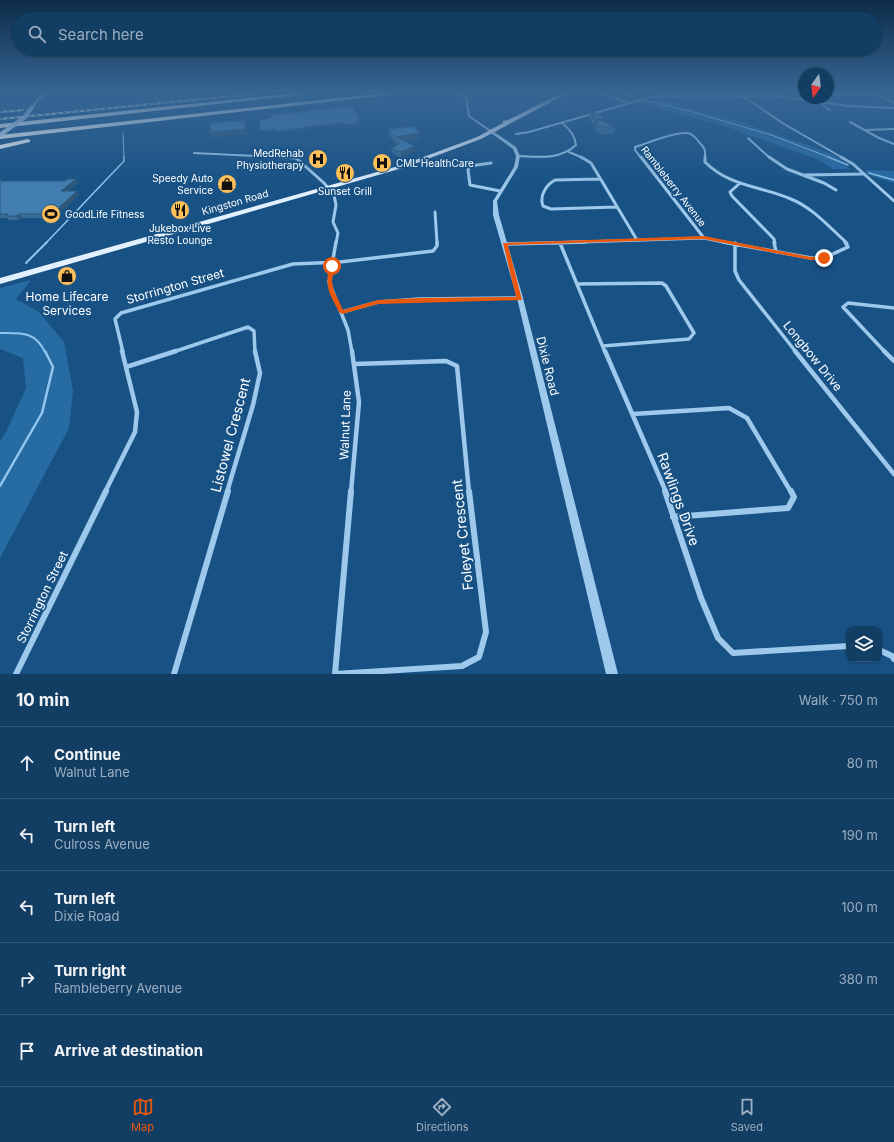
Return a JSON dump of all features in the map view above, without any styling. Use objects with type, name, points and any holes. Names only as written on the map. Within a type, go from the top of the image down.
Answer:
[{"type":"highway","points":[[0,126],[24,123]]},
{"type":"highway","points":[[0,134],[88,123]]},
{"type":"highway","points":[[0,134],[96,123]]},
{"type":"highway","points":[[0,134],[14,136],[129,123]]},
{"type":"highway","points":[[0,147],[46,138],[156,123]]},
{"type":"main road","points":[[0,134],[18,123]]},
{"type":"main road","name":"Kingston Road","points":[[0,281],[417,162],[474,139],[505,123]]},
{"type":"street","points":[[479,123],[515,148],[518,156],[546,156],[569,152],[586,159],[591,163],[637,240]]},
{"type":"street","points":[[516,134],[560,123]]},
{"type":"street","points":[[563,123],[571,130],[576,141],[576,145],[569,152]]},
{"type":"street","points":[[783,123],[841,156],[894,201]]},
{"type":"street","points":[[853,123],[879,138],[894,144]]},
{"type":"street","points":[[864,130],[894,129]]},
{"type":"street","name":"Rambleberry Avenue","points":[[505,244],[704,238],[811,258],[824,258],[848,247],[847,243],[800,203],[791,198],[739,184],[708,166],[705,162],[706,151],[704,147],[693,136],[687,133],[681,133],[635,147],[635,150],[704,238]]},
{"type":"street","points":[[748,138],[776,162],[803,175],[824,182],[836,190]]},
{"type":"street","name":"Walnut Lane","points":[[194,153],[296,158],[324,183],[334,195],[336,205],[333,222],[338,233],[329,282],[331,291],[342,312],[348,330],[355,364],[359,402],[335,674]]},
{"type":"street","name":"Dixie Road","points":[[518,156],[516,167],[495,201],[496,215],[520,298],[612,674]]},
{"type":"street","points":[[491,163],[470,166],[468,170],[470,185],[500,191]]},
{"type":"street","points":[[803,175],[863,174]]},
{"type":"street","points":[[600,179],[555,180],[550,182],[543,192],[541,201],[543,206],[551,209],[617,206]]},
{"type":"street","points":[[739,184],[730,192],[732,196],[774,239],[776,252]]},
{"type":"street","name":"Storrington Street","points":[[16,674],[135,432],[137,412],[115,319],[122,313],[293,264],[332,263],[433,251],[437,246],[435,212]]},
{"type":"street","name":"Rawlings Drive","points":[[560,243],[660,479],[701,598],[718,638],[733,653],[846,646]]},
{"type":"street","name":"Longbow Drive","points":[[735,243],[735,271],[739,280],[894,474]]},
{"type":"street","points":[[577,284],[662,283],[666,286],[694,333],[689,338],[603,346]]},
{"type":"street","points":[[342,312],[378,302],[520,298]]},
{"type":"street","points":[[894,308],[848,304],[843,307],[894,361]]},
{"type":"street","name":"Listowel Crescent","points":[[126,367],[248,327],[254,331],[254,346],[260,373],[253,405],[174,674]]},
{"type":"street","name":"Foleyet Crescent","points":[[335,674],[462,666],[479,657],[486,632],[473,533],[457,366],[446,361],[355,364]]},
{"type":"street","points":[[633,414],[729,408],[742,414],[747,418],[794,497],[788,508],[673,517]]},
{"type":"street","points":[[882,651],[892,656],[894,660]]},
{"type":"shaded area","points":[[715,123],[745,123],[836,156],[850,169],[833,169],[819,160]]},
{"type":"shaded area","points":[[866,170],[894,171],[894,183],[866,174]]},
{"type":"shaded area","points":[[31,280],[16,299],[39,312],[64,342],[73,391],[69,428],[0,558],[0,441],[6,432],[26,388],[23,358],[0,349],[0,288]]},
{"type":"building","points":[[211,123],[245,123],[245,129],[210,132]]},
{"type":"building","points":[[259,123],[333,123],[279,131],[272,129],[260,131]]},
{"type":"building","points":[[597,123],[607,123],[616,127],[601,127],[596,125]]},
{"type":"building","points":[[414,126],[420,133],[396,137],[415,146],[401,152],[391,148],[400,144],[388,129]]},
{"type":"building","points":[[67,179],[76,179],[61,191],[77,191],[52,214],[19,214],[16,216],[6,216],[8,214],[0,214],[0,181],[65,181]]},
{"type":"waterway","points":[[732,123],[774,136],[831,158]]},
{"type":"waterway","points":[[123,133],[124,158]]},
{"type":"waterway","points":[[828,157],[848,165]]},
{"type":"waterway","points":[[46,243],[124,161],[124,158]]},
{"type":"waterway","points":[[869,173],[894,180]]},
{"type":"waterway","points":[[26,263],[46,243]]},
{"type":"waterway","points":[[0,333],[21,333],[32,337],[37,340],[45,352]]},
{"type":"waterway","points":[[0,486],[42,413],[53,367],[45,351]]},
{"type":"place","name":"MedRehab Physiotherapy","points":[[318,159]]},
{"type":"place","name":"CML HealthCare","points":[[382,163]]},
{"type":"place","name":"Sunset Grill","points":[[345,173]]},
{"type":"place","name":"Speedy Auto Service","points":[[227,184]]},
{"type":"place","name":"Jukebox Live Resto Lounge","points":[[180,210]]},
{"type":"place","name":"GoodLife Fitness","points":[[51,214]]},
{"type":"place","name":"Home Lifecare Services","points":[[67,276]]},
{"type":"route","points":[[332,266],[329,282],[331,291],[342,312],[378,302],[520,298],[505,244],[704,238],[723,240],[811,258],[824,258]]}]
